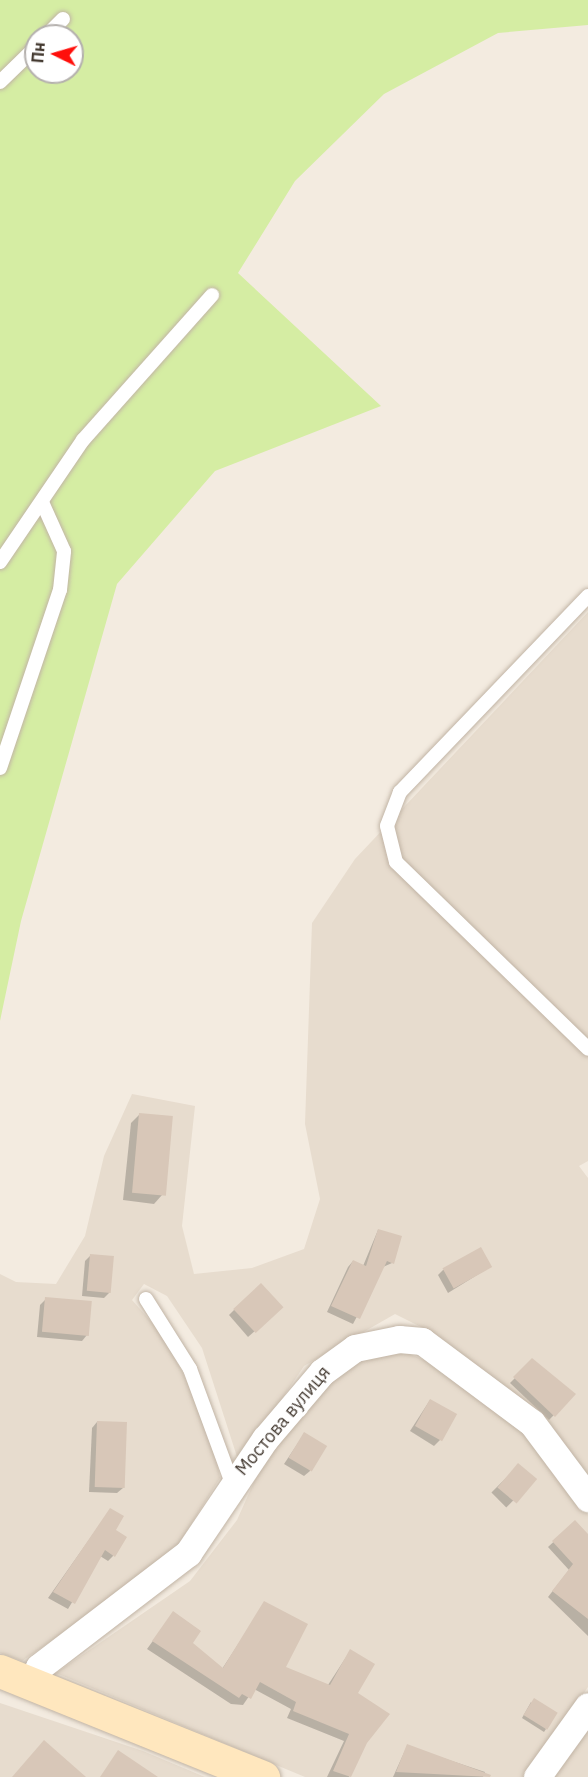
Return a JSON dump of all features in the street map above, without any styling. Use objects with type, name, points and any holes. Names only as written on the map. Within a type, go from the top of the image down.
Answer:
[{"type":"street","name":"Мостова вулиця","points":[[33,1682],[39,1668],[188,1554],[231,1483],[337,1358],[399,1339],[422,1341],[532,1423],[588,1498]]},
{"type":"street","points":[[0,1671],[33,1682],[263,1777]]},
{"type":"street","points":[[537,1777],[588,1706]]},
{"type":"lane","points":[[58,24],[63,19]]},
{"type":"lane","points":[[0,82],[24,58]]},
{"type":"lane","points":[[0,561],[83,440],[212,295]]},
{"type":"lane","points":[[0,768],[60,590],[64,552],[42,502]]},
{"type":"lane","points":[[588,596],[400,792],[387,826],[396,862],[588,1049]]},
{"type":"lane","points":[[146,1299],[190,1369],[220,1438],[231,1483]]},
{"type":"shaded area","points":[[588,612],[588,1161],[579,1166],[588,1178],[588,1480],[427,1330],[395,1314],[304,1366],[239,1463],[202,1348],[167,1296],[144,1284],[132,1300],[160,1332],[184,1375],[213,1443],[220,1478],[175,1550],[128,1588],[22,1661],[0,1653],[0,1274],[16,1282],[56,1284],[85,1236],[104,1156],[132,1094],[195,1106],[182,1226],[194,1274],[252,1268],[304,1249],[320,1199],[305,1124],[312,923],[355,859]]},
{"type":"shaded area","points":[[398,1349],[431,1363],[530,1438],[588,1515],[588,1687],[525,1777],[305,1777],[56,1673],[190,1581],[237,1520],[263,1462],[314,1401],[344,1370],[381,1351]]},
{"type":"shaded area","points":[[0,1703],[143,1751],[205,1777],[0,1777]]},
{"type":"shaded area","points":[[588,1719],[588,1777],[546,1777]]},
{"type":"green space","points":[[0,0],[588,0],[588,25],[498,33],[384,94],[295,181],[238,273],[381,406],[215,471],[117,584],[21,921],[0,1021]]},
{"type":"building","points":[[139,1113],[173,1116],[166,1196],[132,1193]]},
{"type":"building","points":[[378,1229],[402,1236],[394,1264],[387,1261],[360,1319],[331,1306],[353,1260],[366,1266]]},
{"type":"building","points":[[481,1247],[492,1267],[454,1288],[443,1268]]},
{"type":"building","points":[[90,1254],[114,1256],[111,1293],[87,1291]]},
{"type":"building","points":[[261,1283],[284,1307],[256,1333],[233,1309]]},
{"type":"building","points":[[45,1297],[92,1301],[89,1336],[42,1332]]},
{"type":"building","points":[[532,1358],[576,1394],[555,1417],[513,1377]]},
{"type":"building","points":[[430,1399],[457,1414],[442,1441],[415,1426]]},
{"type":"building","points":[[97,1421],[127,1422],[125,1488],[95,1487]]},
{"type":"building","points":[[304,1432],[327,1446],[312,1472],[289,1458]]},
{"type":"building","points":[[518,1463],[537,1479],[517,1504],[497,1488]]},
{"type":"building","points":[[110,1508],[124,1516],[116,1530],[127,1537],[115,1557],[105,1550],[75,1604],[53,1592]]},
{"type":"building","points":[[575,1520],[588,1534],[588,1619],[552,1591],[573,1564],[552,1541]]},
{"type":"building","points":[[264,1601],[308,1624],[286,1667],[330,1685],[350,1649],[375,1664],[358,1693],[390,1714],[367,1743],[351,1777],[333,1771],[349,1734],[293,1711],[296,1702],[260,1682],[251,1699],[242,1694],[239,1698],[152,1641],[173,1611],[201,1631],[193,1643],[223,1668]]},
{"type":"building","points":[[534,1698],[558,1713],[547,1730],[523,1715]]},
{"type":"building","points":[[44,1740],[86,1777],[12,1777]]},
{"type":"building","points":[[407,1744],[491,1775],[490,1777],[396,1772]]},
{"type":"building","points":[[118,1750],[158,1777],[100,1777]]}]
